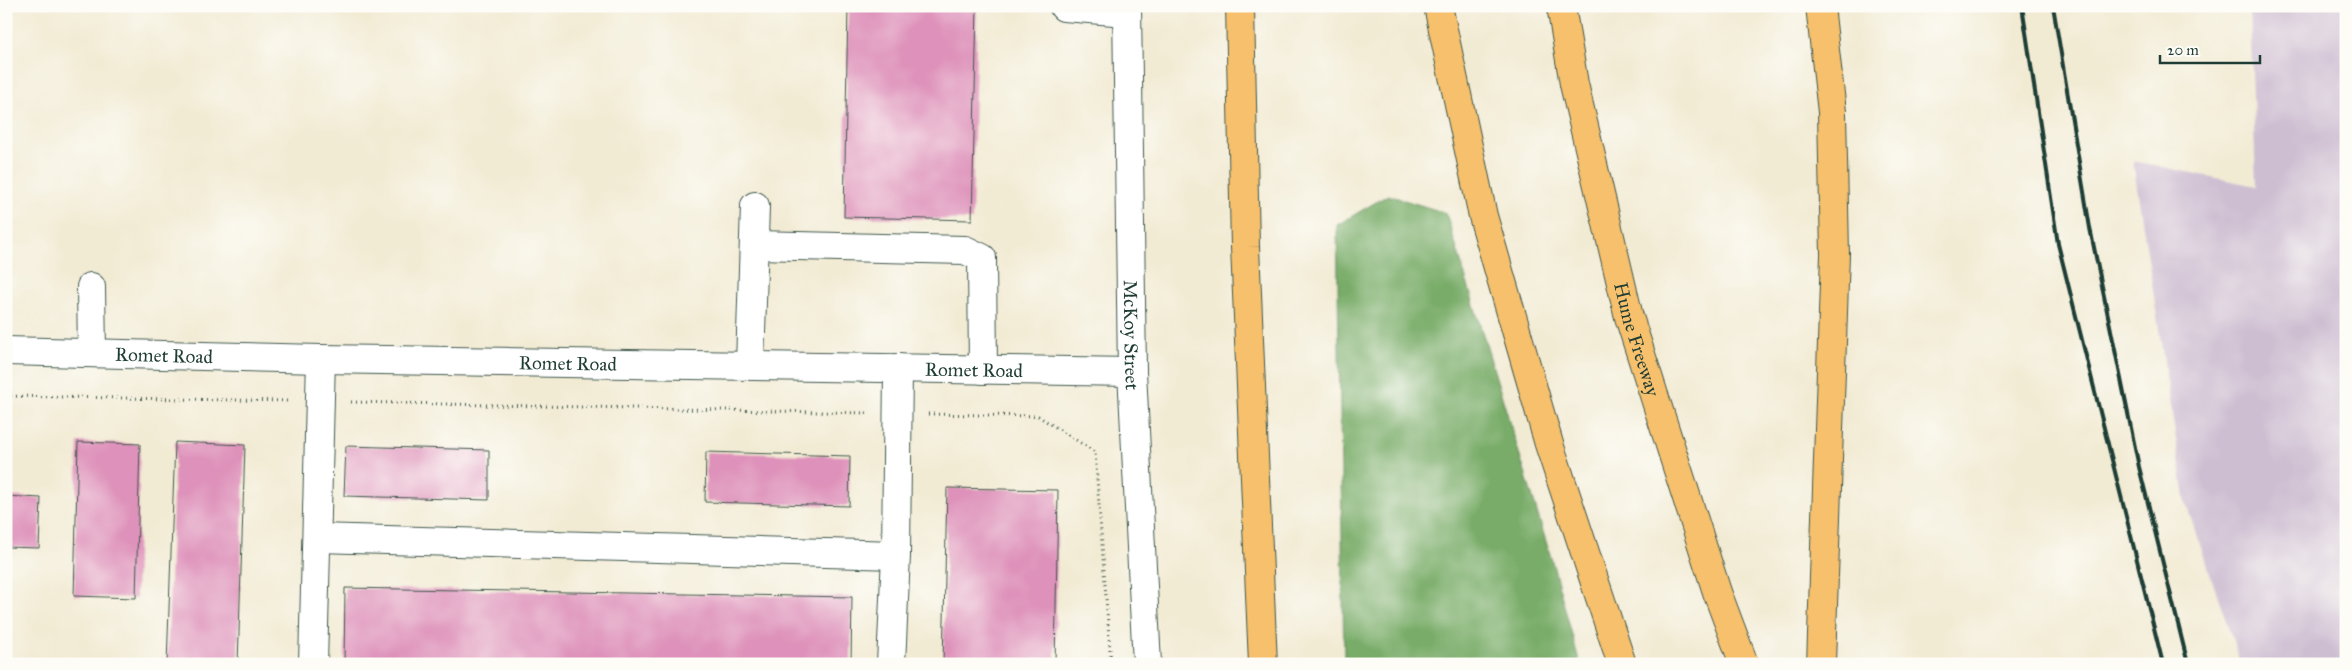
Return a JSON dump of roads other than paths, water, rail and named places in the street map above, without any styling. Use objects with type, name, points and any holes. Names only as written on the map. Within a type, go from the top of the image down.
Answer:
[{"type":"highway","points":[[1240,6],[1245,247],[1263,664]]},
{"type":"highway","points":[[1438,6],[1483,216],[1549,444],[1622,664]]},
{"type":"highway","name":"Hume Freeway","points":[[1561,6],[1574,84],[1629,317],[1717,592],[1744,664]]},
{"type":"highway","points":[[1820,6],[1832,112],[1835,254],[1821,664]]},
{"type":"street","points":[[1064,7],[1127,9]]},
{"type":"street","name":"McKoy Street","points":[[1127,9],[1132,372],[1147,664]]},
{"type":"street","points":[[750,365],[755,206]]},
{"type":"street","points":[[754,245],[965,250],[982,258],[983,370]]},
{"type":"street","points":[[91,287],[92,353]]},
{"type":"street","name":"Romet Road","points":[[6,351],[321,359],[1132,372]]},
{"type":"street","points":[[313,664],[318,538],[321,359]]},
{"type":"street","points":[[891,664],[896,555],[898,368]]},
{"type":"street","points":[[318,538],[896,555]]},
{"type":"railway","points":[[2022,6],[2058,244],[2163,664]]},
{"type":"railway","points":[[2053,6],[2090,228],[2139,467],[2188,664]]}]
